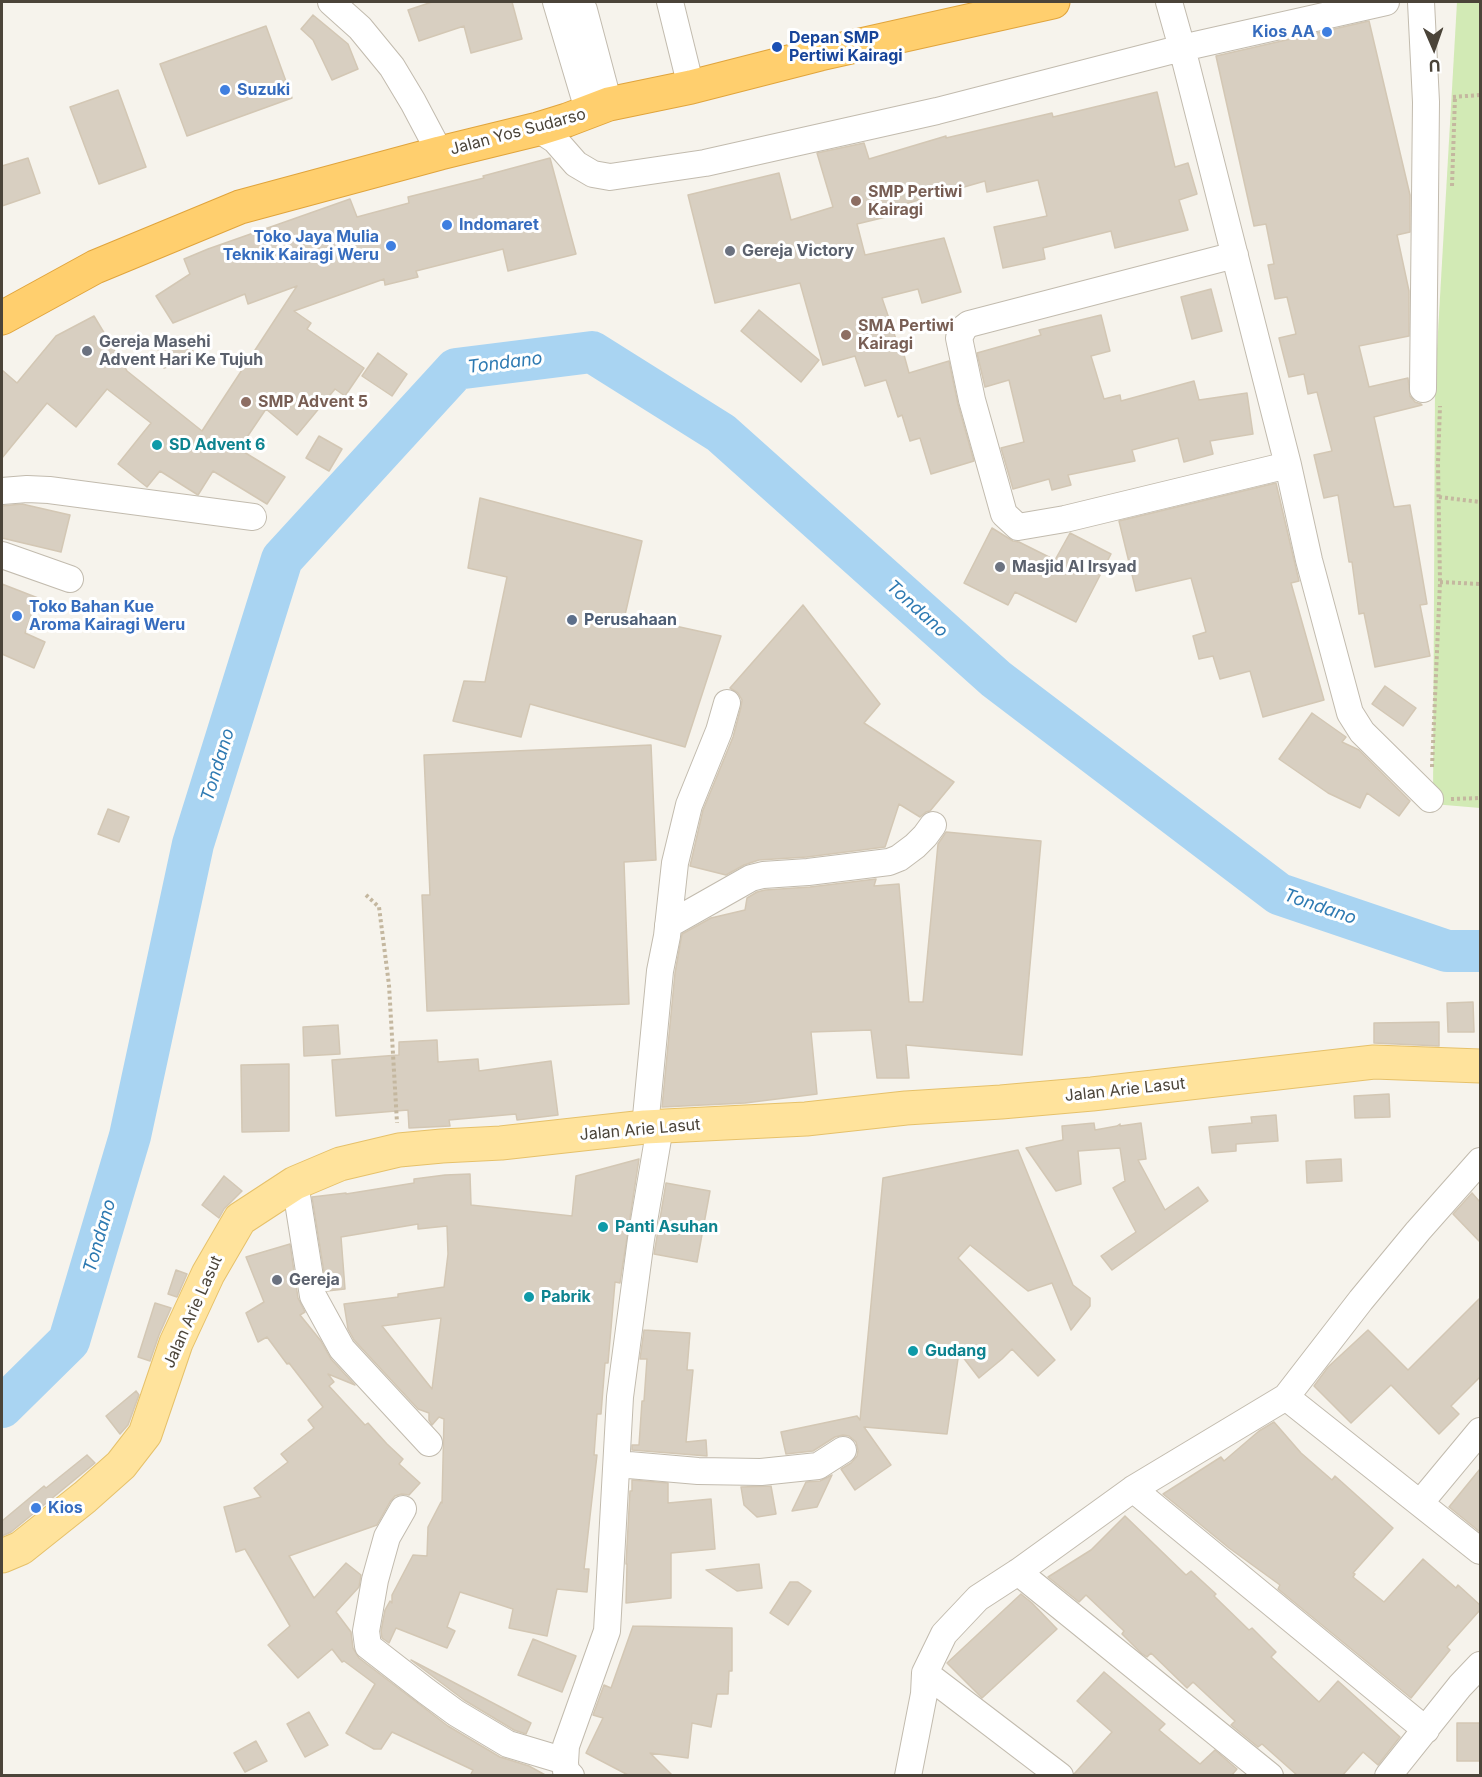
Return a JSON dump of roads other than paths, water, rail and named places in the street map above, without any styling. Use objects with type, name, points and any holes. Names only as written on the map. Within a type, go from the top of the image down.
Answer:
[{"type":"highway","name":"Jalan Yos Sudarso","points":[[2,318],[95,267],[240,207],[538,129],[599,108],[820,54],[1053,2]]},
{"type":"main road","name":"Jalan Arie Lasut","points":[[2,1556],[21,1548],[85,1497],[121,1466],[145,1434],[176,1343],[208,1274],[240,1219],[295,1184],[340,1164],[399,1150],[501,1143],[652,1127],[806,1119],[906,1108],[1047,1098],[1374,1062],[1480,1066]]},
{"type":"street","points":[[332,2],[360,28],[392,67],[440,153]]},
{"type":"street","points":[[354,2],[360,28]]},
{"type":"street","points":[[556,2],[599,108]]},
{"type":"street","points":[[579,2],[584,10],[599,108]]},
{"type":"street","points":[[670,2],[691,87]]},
{"type":"street","points":[[1169,2],[1288,465],[1309,560],[1350,713],[1362,732],[1430,799]]},
{"type":"street","points":[[538,129],[555,140],[576,164],[593,174],[610,177],[705,163],[903,119],[1182,48],[1386,2]]},
{"type":"street","points":[[1421,2],[1426,102],[1432,392]]},
{"type":"street","points":[[1235,255],[969,324],[959,338],[972,400],[1004,514],[1018,527],[1065,519],[1288,465]]},
{"type":"street","points":[[2,490],[49,490],[253,517]]},
{"type":"street","points":[[2,555],[70,579]]},
{"type":"street","points":[[403,1509],[387,1537],[375,1580],[366,1631],[368,1646],[456,1713],[508,1744],[568,1768],[566,1746],[607,1631],[620,1397],[641,1239],[652,1127],[659,983],[675,863],[689,805],[727,703]]},
{"type":"street","points":[[668,925],[752,878],[889,862],[899,858],[920,841],[933,825]]},
{"type":"street","points":[[908,1776],[926,1673],[944,1634],[978,1598],[1133,1489],[1286,1397],[1361,1300],[1480,1161]]},
{"type":"street","points":[[295,1184],[313,1296],[342,1348],[429,1443]]},
{"type":"street","points":[[1286,1397],[1480,1551]]},
{"type":"street","points":[[1421,1502],[1480,1431]]},
{"type":"street","points":[[617,1464],[698,1471],[761,1472],[818,1466],[843,1450]]},
{"type":"street","points":[[1133,1489],[1426,1730]]},
{"type":"street","points":[[1018,1572],[1270,1776]]},
{"type":"street","points":[[1388,1776],[1426,1730],[1470,1686],[1480,1665]]},
{"type":"street","points":[[926,1673],[1060,1776]]},
{"type":"waterway","name":"Tondano","points":[[2,1407],[69,1341],[130,1136],[193,844],[282,559],[456,369],[592,352],[721,433],[996,679],[1279,894],[1447,951],[1480,951]]},
{"type":"place","name":"Kios AA","points":[[1327,32]]},
{"type":"place","name":"Depan SMP Pertiwi Kairagi","points":[[777,47]]},
{"type":"place","name":"Suzuki","points":[[225,90]]},
{"type":"place","name":"SMP Pertiwi Kairagi","points":[[856,201]]},
{"type":"place","name":"Indomaret","points":[[447,225]]},
{"type":"place","name":"Toko Jaya Mulia Teknik Kairagi Weru","points":[[391,246]]},
{"type":"place","name":"Gereja Victory","points":[[730,251]]},
{"type":"place","name":"SMA Pertiwi Kairagi","points":[[846,335]]},
{"type":"place","name":"Gereja Masehi Advent Hari Ke Tujuh","points":[[87,351]]},
{"type":"place","name":"SMP Advent 5","points":[[246,402]]},
{"type":"place","name":"SD Advent 6","points":[[157,445]]},
{"type":"place","name":"Masjid Al Irsyad","points":[[1000,567]]},
{"type":"place","name":"Toko Bahan Kue Aroma Kairagi Weru","points":[[17,616]]},
{"type":"place","name":"Perusahaan","points":[[572,620]]},
{"type":"place","name":"Panti Asuhan","points":[[603,1227]]},
{"type":"place","name":"Gereja","points":[[277,1280]]},
{"type":"place","name":"Pabrik","points":[[529,1297]]},
{"type":"place","name":"Gudang","points":[[913,1351]]},
{"type":"place","name":"Kios","points":[[36,1508]]}]
